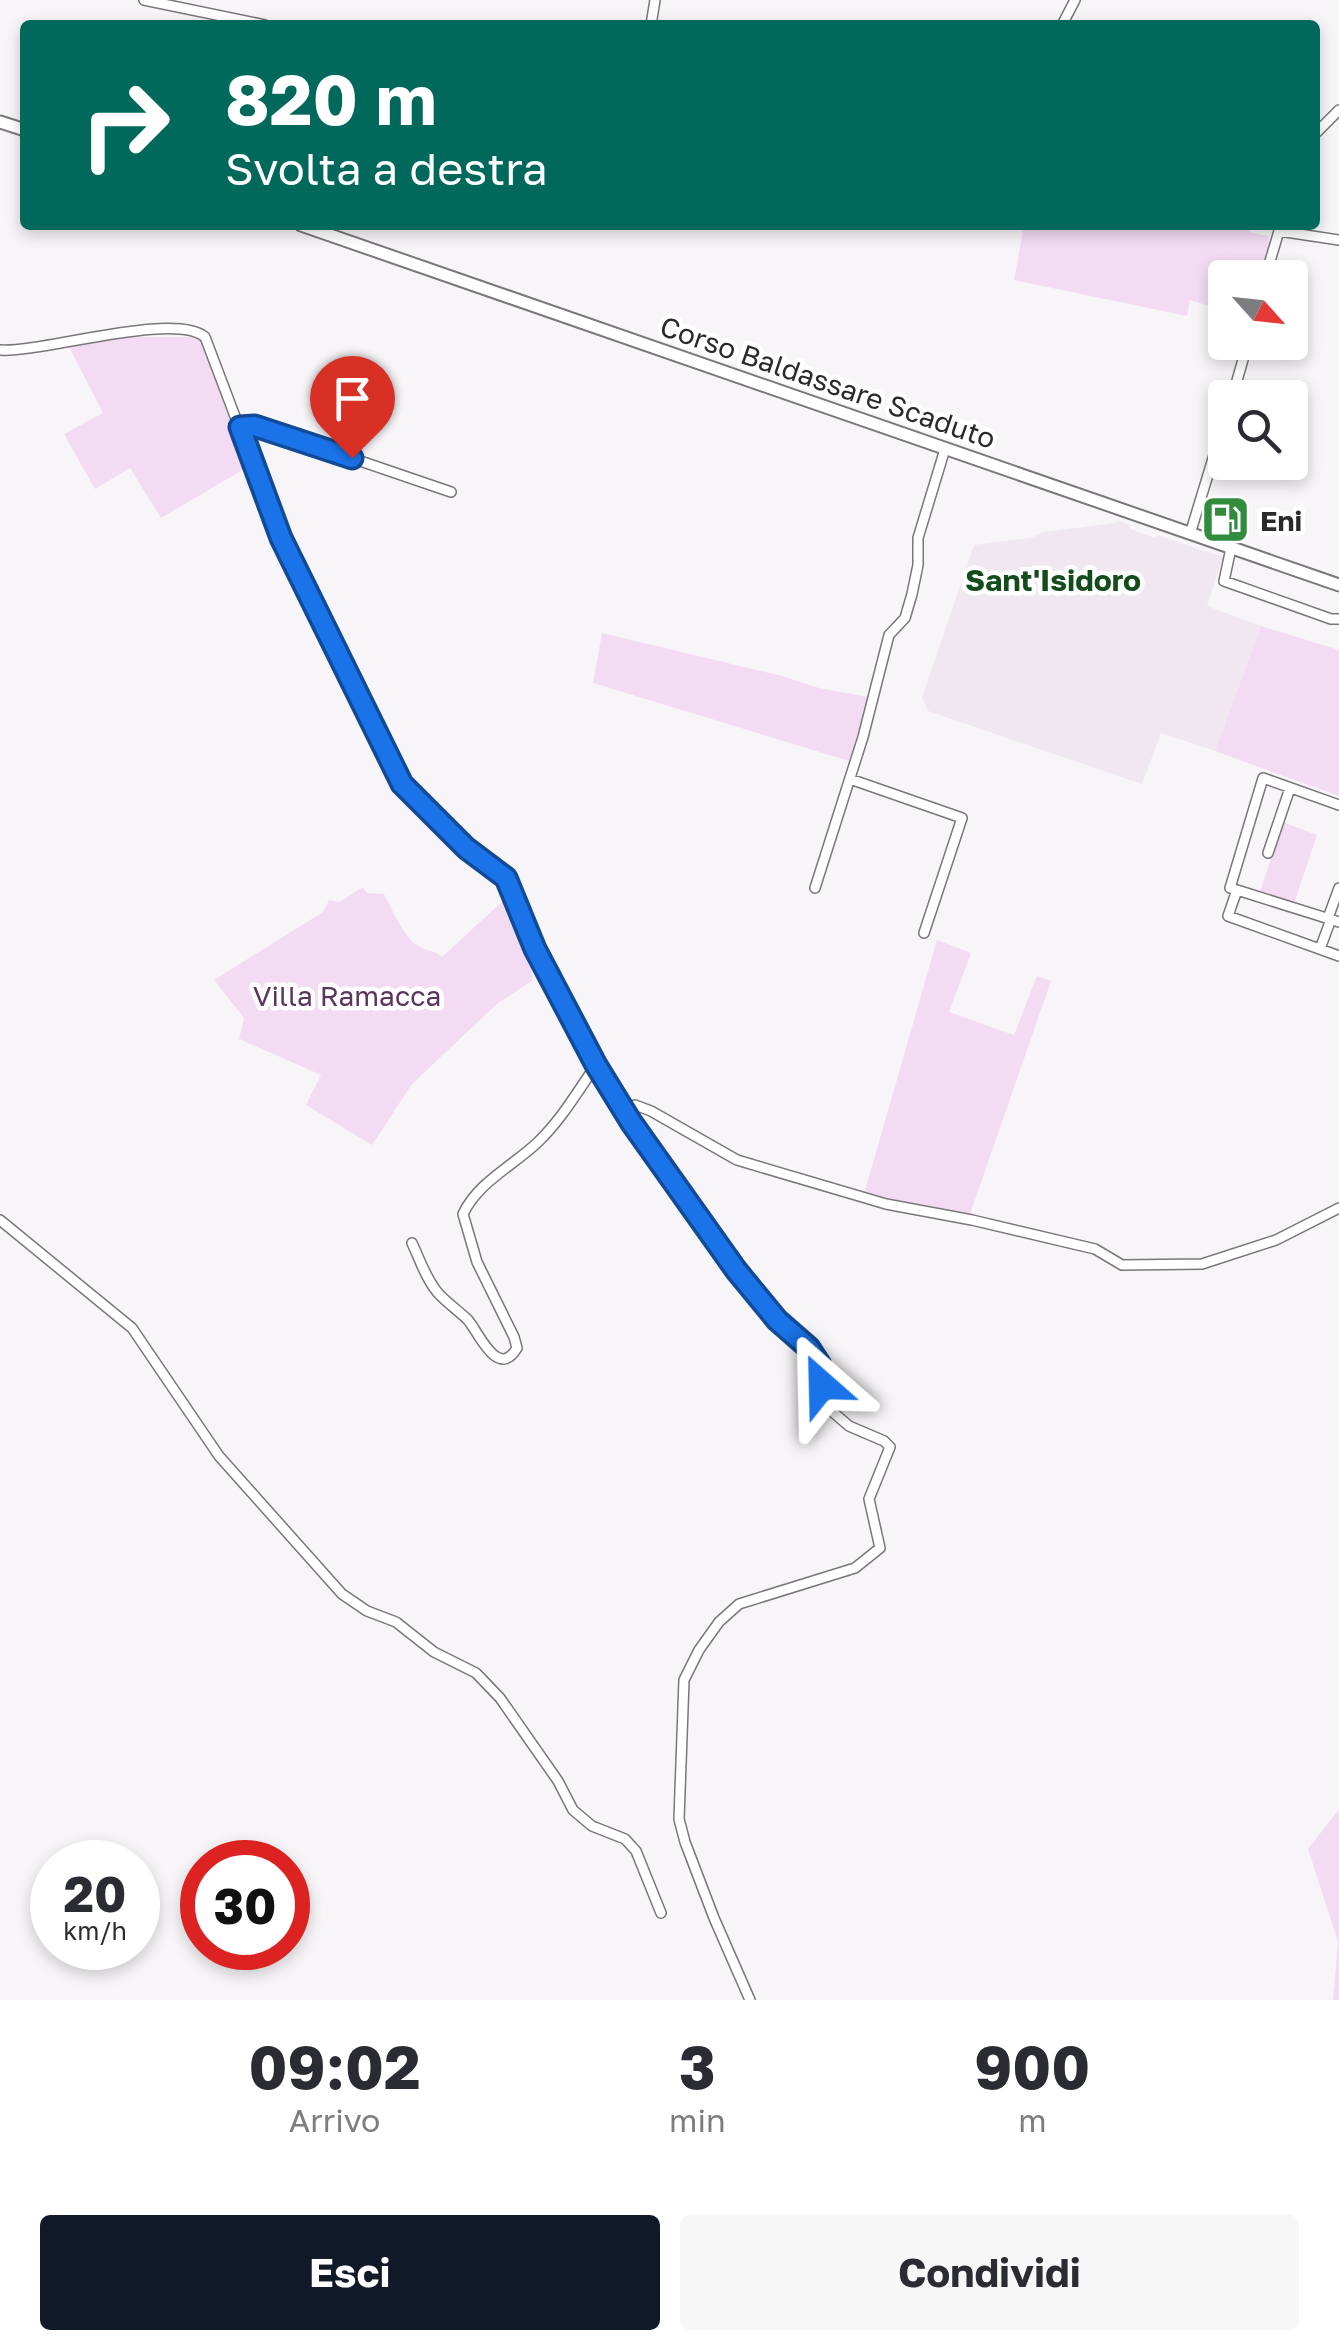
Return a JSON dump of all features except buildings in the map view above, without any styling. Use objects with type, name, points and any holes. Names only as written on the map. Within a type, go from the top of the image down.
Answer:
[{"type":"street","points":[[144,0],[241,20]]},
{"type":"street","points":[[1320,129],[1339,110]]},
{"type":"street","name":"Corso Baldassare Scaduto","points":[[315,230],[1339,585]]},
{"type":"street","points":[[1269,260],[1277,230]]},
{"type":"street","points":[[1287,230],[1339,240]]},
{"type":"street","points":[[0,350],[114,332],[199,332],[208,343],[281,538],[402,784],[466,848],[506,878],[528,935],[624,1110],[736,1270],[777,1320],[814,1356],[820,1365],[827,1407],[850,1426],[890,1447],[869,1499],[880,1548],[855,1568],[740,1604],[699,1650],[684,1680],[680,1820],[714,1918],[750,2000]]},
{"type":"street","points":[[240,427],[255,426],[451,492]]},
{"type":"street","points":[[815,888],[850,779],[888,635],[905,618],[918,565],[918,538],[945,449]]},
{"type":"street","points":[[1190,534],[1208,475]]},
{"type":"street","points":[[1231,548],[1224,581],[1339,619]]},
{"type":"street","points":[[1333,920],[1230,888],[1263,778],[1339,804]]},
{"type":"street","points":[[850,779],[962,818],[924,933]]},
{"type":"street","points":[[1268,853],[1290,788]]},
{"type":"street","points":[[1320,949],[1333,920],[1339,888]]},
{"type":"street","points":[[1236,890],[1228,916],[1339,956]]},
{"type":"street","points":[[412,1243],[433,1286],[470,1322],[486,1349],[496,1358],[512,1356],[516,1348],[514,1336],[482,1274],[463,1214],[477,1192],[548,1131],[596,1065]]},
{"type":"street","points":[[624,1110],[636,1106],[651,1111],[738,1160],[886,1204],[1095,1249],[1122,1265],[1202,1264],[1301,1230],[1339,1208]]},
{"type":"street","points":[[0,1220],[132,1328],[219,1456],[342,1594],[367,1611],[396,1622],[434,1652],[476,1673],[510,1712],[558,1781],[573,1810],[592,1826],[625,1839],[636,1851],[660,1914]]},
{"type":"shaded area","points":[[1117,520],[1155,538],[1157,535],[1223,557],[1207,606],[1261,626],[1215,751],[1161,733],[1142,784],[928,711],[922,698],[974,545]]},
{"type":"green space","points":[[1023,230],[1249,230],[1268,236],[1266,260],[1208,260],[1208,306],[1190,300],[1187,316],[1014,280]]},
{"type":"green space","points":[[119,337],[198,337],[203,341],[246,468],[161,518],[130,468],[95,489],[64,434],[103,413],[68,345]]},
{"type":"green space","points":[[1261,626],[1339,650],[1339,796],[1215,751]]},
{"type":"green space","points":[[602,633],[869,697],[849,761],[593,683]]},
{"type":"green space","points":[[1283,822],[1317,835],[1293,906],[1259,895]]},
{"type":"green space","name":"Villa Ramacca","points":[[363,887],[367,893],[384,894],[409,938],[442,957],[507,897],[530,944],[532,981],[498,1003],[412,1084],[372,1145],[306,1105],[321,1075],[239,1039],[244,1018],[214,980],[323,912],[329,900],[339,902]]},
{"type":"green space","points":[[937,940],[971,953],[949,1012],[1014,1035],[1037,976],[1051,981],[969,1217],[910,1208],[864,1194]]},
{"type":"green space","points":[[1339,1809],[1339,2000],[1333,2000],[1338,1942],[1308,1849]]},
{"type":"place","name":"Eni","points":[[1225,520]]},
{"type":"district","name":"Sant'Isidoro","points":[[1053,580]]},
{"type":"route","points":[[352,458],[255,426],[240,427],[281,538],[402,784],[430,816],[506,878],[535,949],[631,1122],[736,1270],[777,1320],[809,1348],[820,1365],[822,1385]]}]
